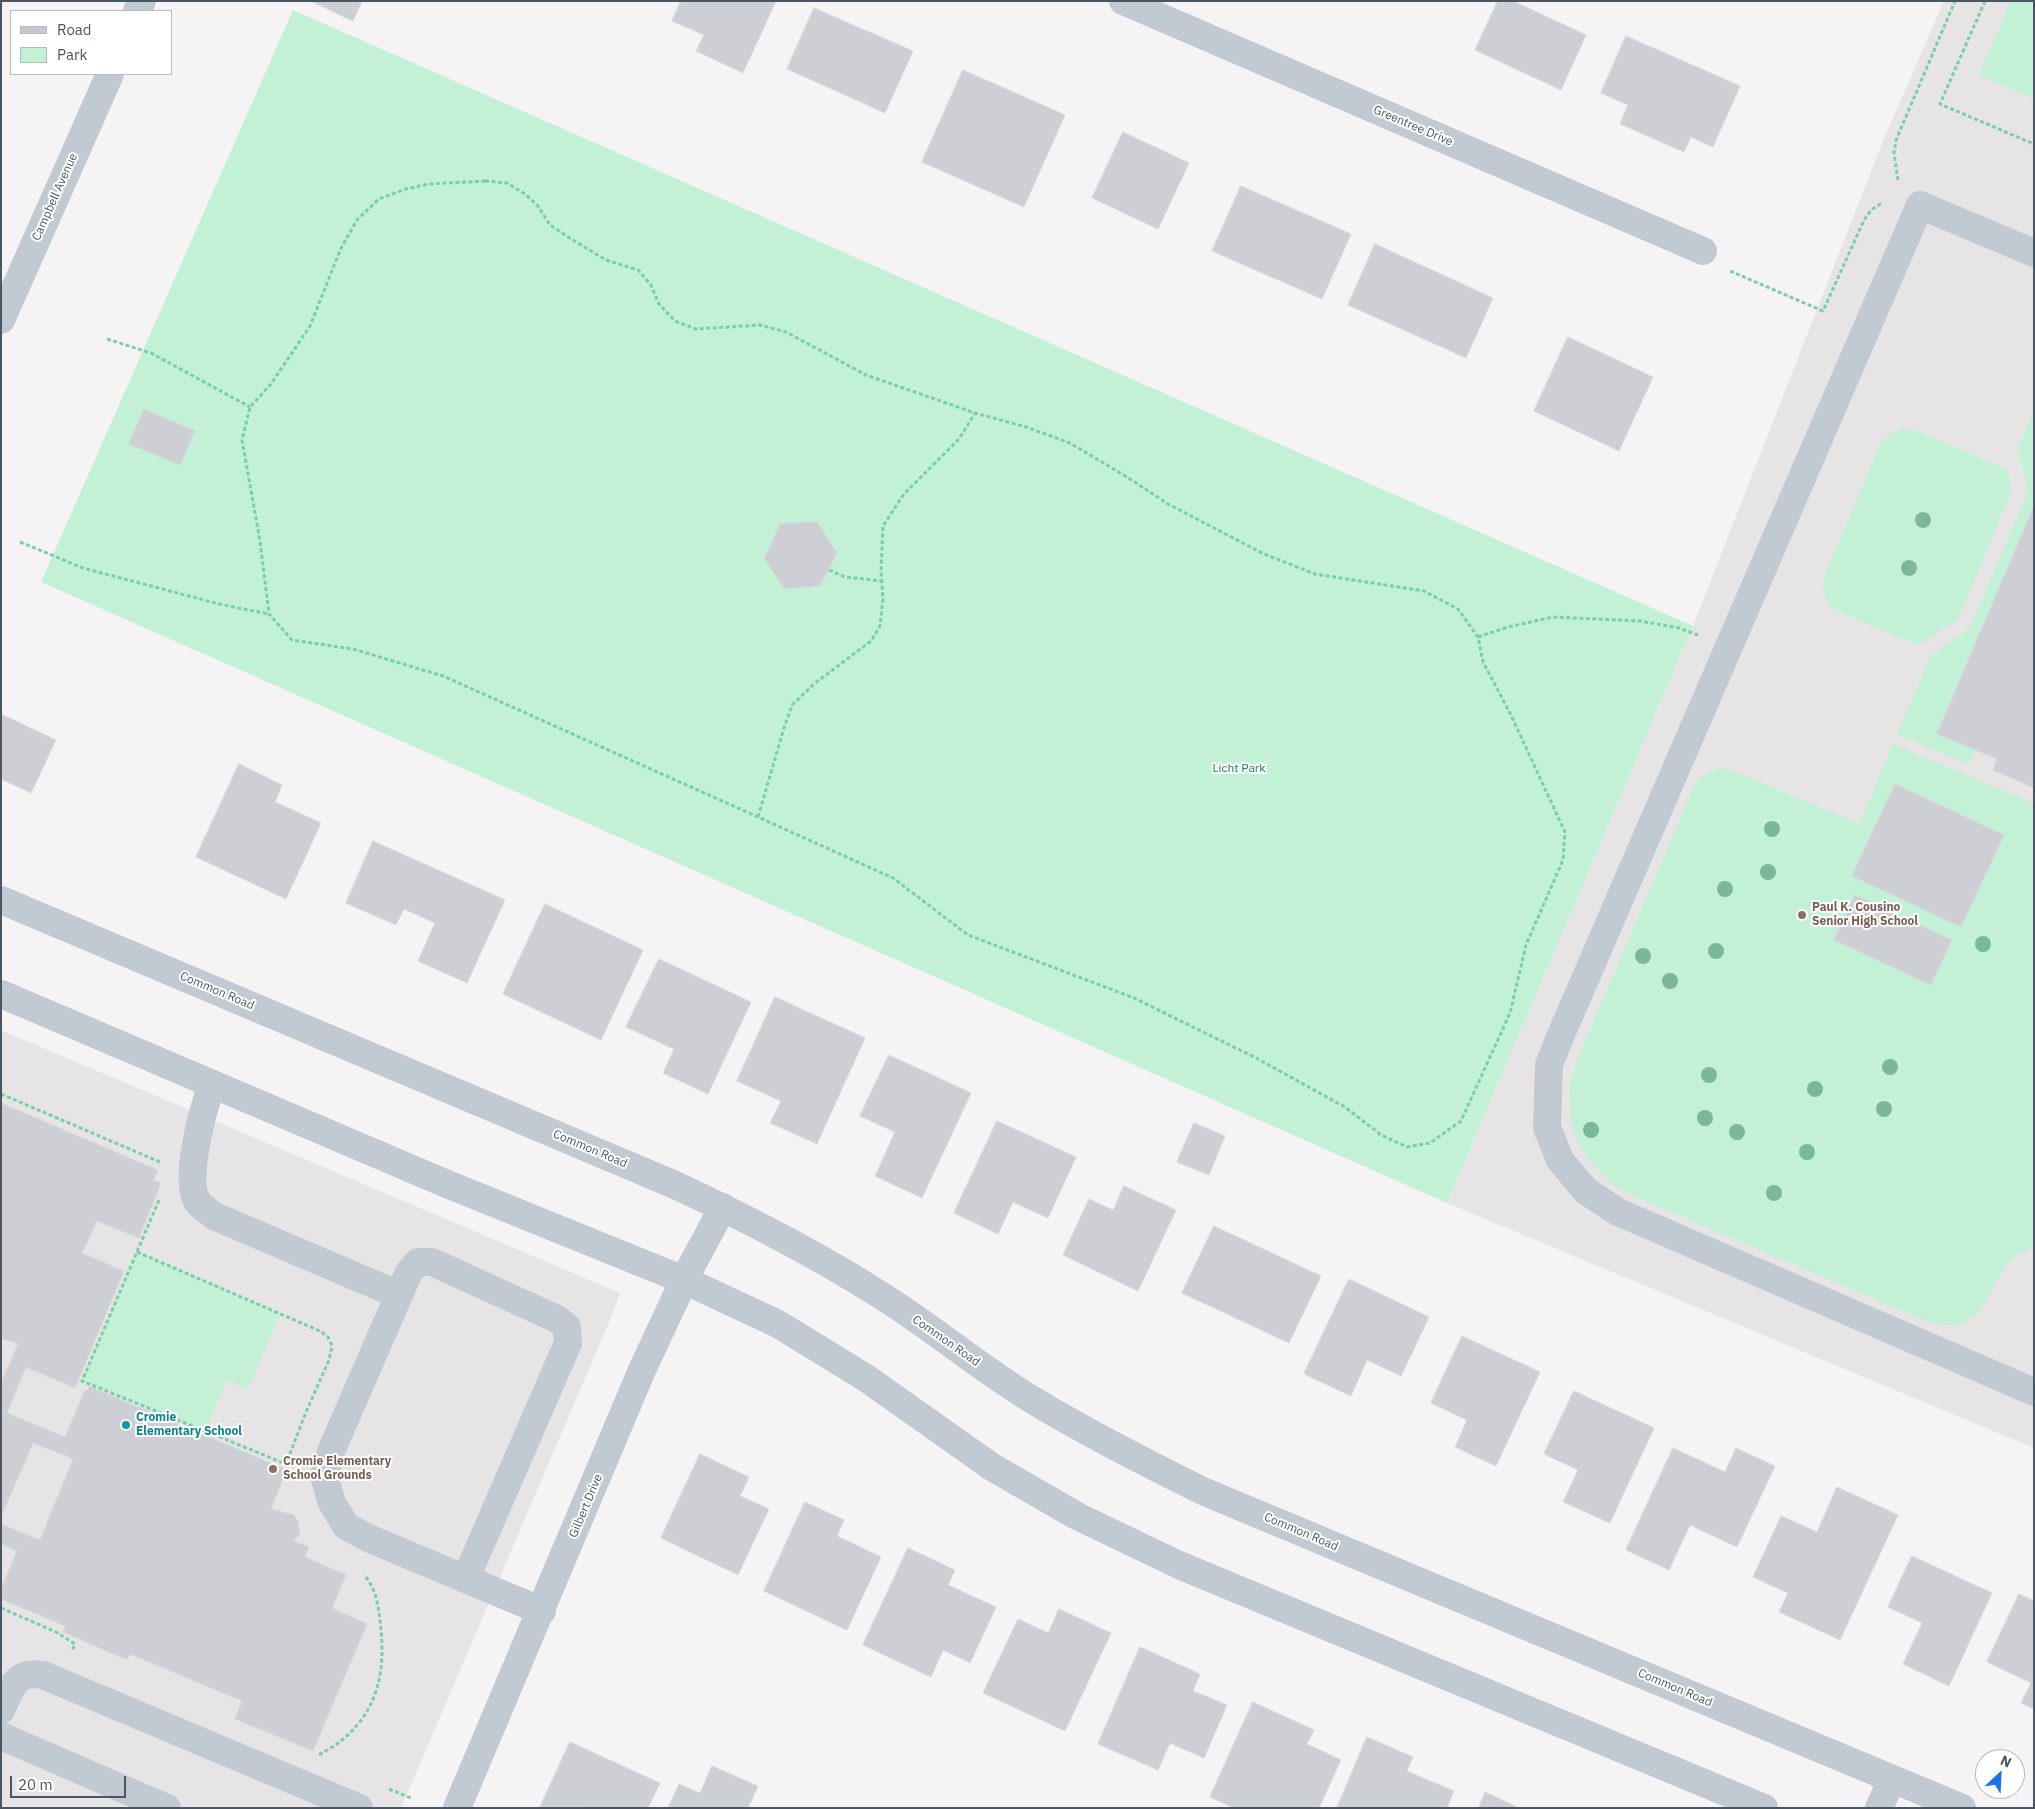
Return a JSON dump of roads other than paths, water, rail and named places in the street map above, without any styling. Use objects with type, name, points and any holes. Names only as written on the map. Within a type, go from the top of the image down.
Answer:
[{"type":"street","name":"Greentree Drive","points":[[1123,1],[1703,251]]},
{"type":"street","name":"Campbell Avenue","points":[[1,320],[110,75]]},
{"type":"street","points":[[2034,252],[1920,204],[1549,1065],[1547,1127],[1560,1160],[1586,1191],[1618,1212],[2034,1392]]},
{"type":"street","name":"Common Road","points":[[1,900],[675,1185],[723,1208],[882,1296],[1030,1399],[1120,1450],[1204,1492],[1962,1808]]},
{"type":"street","points":[[1,994],[456,1188],[684,1280],[778,1324],[866,1378],[992,1467],[1077,1516],[1178,1565],[1764,1808]]},
{"type":"street","points":[[212,1084],[206,1101],[196,1147],[192,1186],[197,1202],[214,1216],[399,1295]]},
{"type":"street","name":"Gilbert Drive","points":[[458,1808],[642,1370],[684,1280],[723,1208]]},
{"type":"street","points":[[466,1578],[568,1343],[567,1327],[557,1319],[432,1262],[418,1262],[409,1272],[332,1449],[324,1476],[332,1503],[346,1526],[368,1538],[542,1611]]},
{"type":"street","points":[[1,1710],[18,1679],[25,1674],[43,1675],[359,1808]]},
{"type":"street","points":[[1,1736],[167,1808]]},
{"type":"street","points":[[1879,1808],[1892,1779]]},
{"type":"place","name":"Paul K. Cousino Senior High School","points":[[1802,915]]},
{"type":"place","name":"Cromie Elementary School","points":[[126,1425]]},
{"type":"place","name":"Cromie Elementary School Grounds","points":[[273,1469]]},
{"type":"park label","name":"Licht Park","points":[[1239,769]]}]
